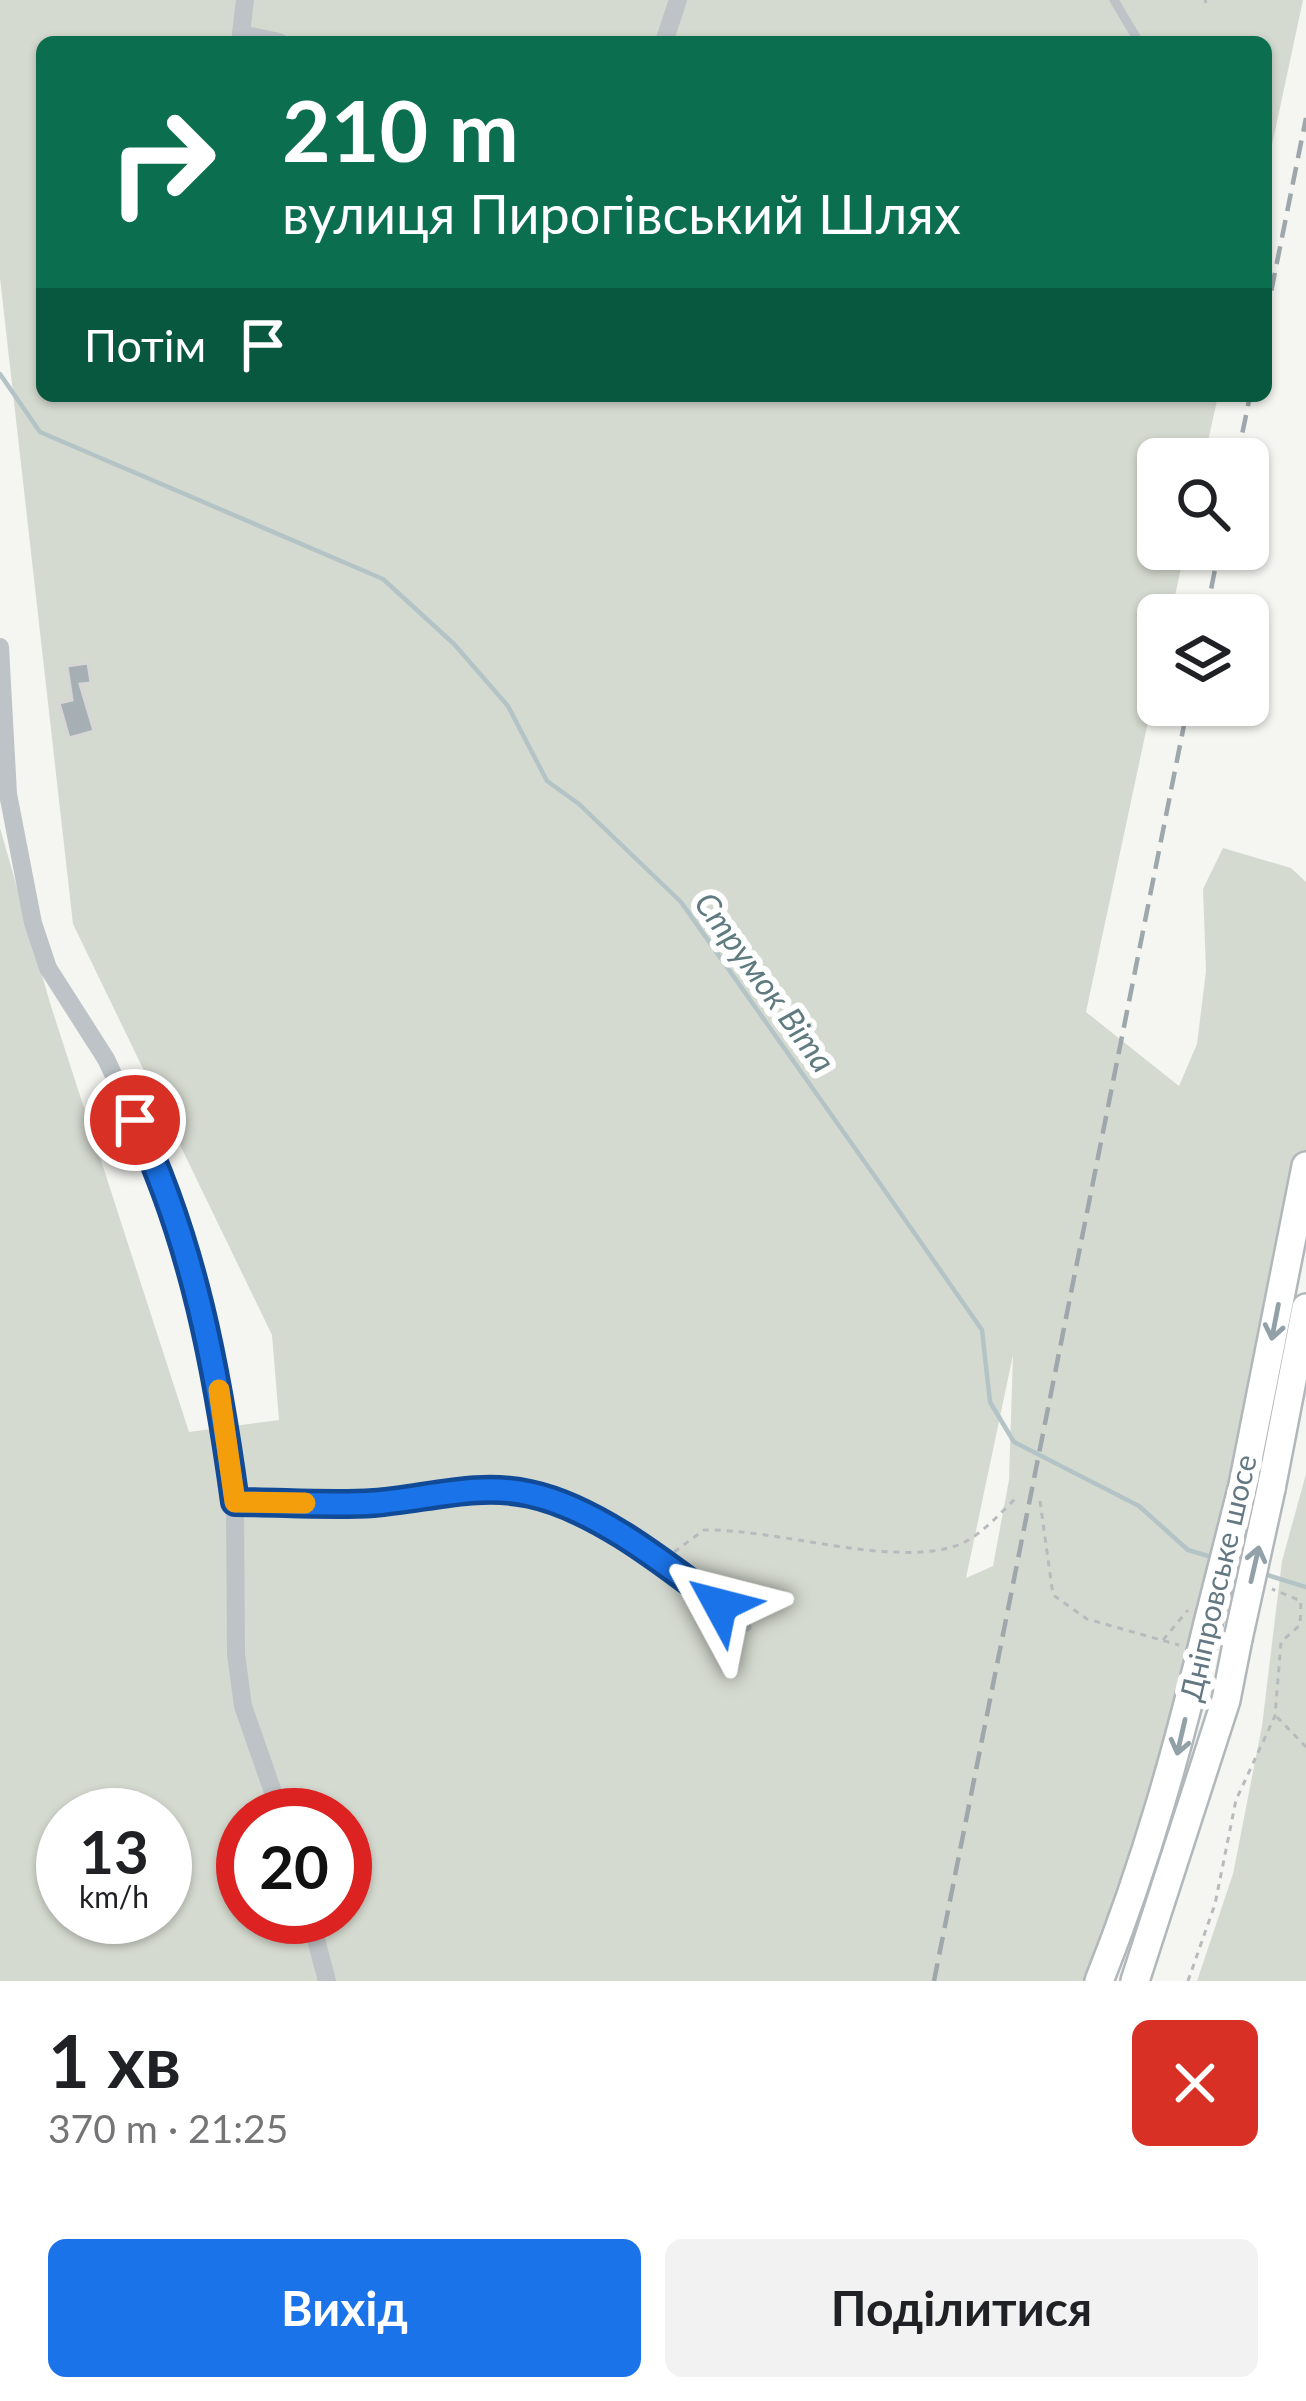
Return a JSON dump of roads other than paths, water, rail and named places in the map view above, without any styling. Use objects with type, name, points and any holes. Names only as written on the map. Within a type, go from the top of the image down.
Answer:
[{"type":"main road","name":"Дніпровське шосе","points":[[1099,1981],[1128,1909],[1175,1762],[1198,1616],[1243,1485],[1306,1166]]},
{"type":"main road","name":"Дніпровське шосе","points":[[1135,1981],[1226,1700],[1306,1308]]},
{"type":"street","points":[[240,36],[244,0]]},
{"type":"street","points":[[666,36],[678,0]]},
{"type":"street","points":[[0,647],[8,794],[33,923],[48,968],[106,1059],[149,1150],[209,1333],[235,1502],[236,1654],[243,1706],[272,1788]]},
{"type":"street","points":[[317,1944],[327,1981]]},
{"type":"lane","points":[[1114,0],[1135,36]]},
{"type":"lane","points":[[235,1502],[372,1503],[507,1490],[561,1504],[663,1561],[747,1627]]},
{"type":"waterway","name":"Струмок Віта","points":[[0,374],[40,432],[383,579],[454,644],[508,706],[547,781],[579,804],[681,902],[876,1178],[982,1330],[990,1402],[1014,1442],[1139,1506],[1188,1550],[1215,1558]]},
{"type":"waterway","name":"Струмок Віта","points":[[1261,1573],[1306,1587]]},
{"type":"railway","points":[[1272,287],[1306,118]]},
{"type":"railway","points":[[1241,438],[1249,402]]},
{"type":"railway","points":[[1210,594],[1215,570]]},
{"type":"railway","points":[[934,1981],[1184,726]]}]
